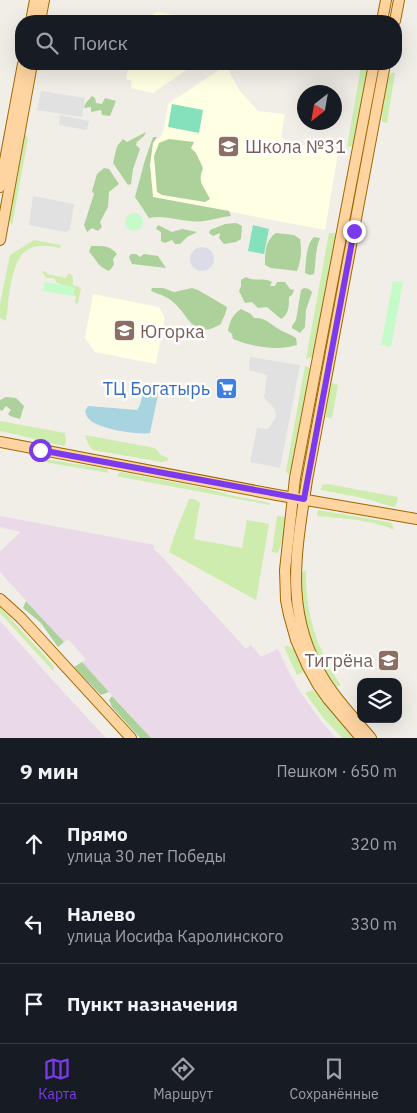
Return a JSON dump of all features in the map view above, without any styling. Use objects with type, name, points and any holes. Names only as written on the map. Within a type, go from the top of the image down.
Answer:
[{"type":"main road","points":[[32,15],[34,0]]},
{"type":"main road","points":[[41,15],[44,0]]},
{"type":"main road","points":[[383,15],[386,0]]},
{"type":"main road","points":[[396,15],[399,0]]},
{"type":"main road","points":[[0,187],[22,70]]},
{"type":"main road","points":[[0,240],[31,70]]},
{"type":"main road","points":[[361,738],[318,685],[299,648],[286,600],[284,570],[293,497],[373,70]]},
{"type":"main road","points":[[371,738],[325,681],[308,646],[297,608],[295,571],[304,499],[384,70]]},
{"type":"main road","points":[[0,442],[417,519]]},
{"type":"main road","points":[[0,590],[21,618]]},
{"type":"main road","points":[[0,599],[21,618],[131,738]]},
{"type":"shaded area","points":[[157,12],[174,15],[152,15]]},
{"type":"shaded area","points":[[128,70],[186,70],[153,93],[131,88],[132,81],[126,79]]},
{"type":"shaded area","name":"Школа №31","points":[[219,70],[229,70],[239,90],[258,111],[285,114],[281,137],[288,142],[338,154],[325,230],[153,197],[150,165],[153,143],[162,135],[168,104]]},
{"type":"shaded area","points":[[41,91],[85,98],[82,117],[37,110]]},
{"type":"shaded area","points":[[60,115],[89,121],[87,130],[59,125]]},
{"type":"shaded area","points":[[33,196],[74,204],[70,230],[66,232],[29,225]]},
{"type":"shaded area","points":[[202,247],[207,248],[213,254],[213,264],[207,270],[202,271],[197,270],[191,264],[190,259],[191,254],[197,248]]},
{"type":"shaded area","name":"Югорка","points":[[93,294],[159,307],[165,318],[156,364],[95,352],[85,338]]},
{"type":"shaded area","name":"ТЦ Богатырь","points":[[250,357],[300,365],[280,468],[250,462],[257,428],[268,429],[275,419],[276,413],[274,408],[264,398],[267,375],[249,370]]},
{"type":"shaded area","points":[[0,516],[154,545],[154,549],[246,649],[251,645],[261,657],[278,649],[301,693],[336,738],[151,738],[82,662],[86,659],[68,639],[64,642],[0,572],[0,551],[21,532],[0,527]]},
{"type":"shaded area","points":[[0,621],[45,672],[106,738],[0,738]]},
{"type":"green space","points":[[360,70],[366,70],[368,74],[354,146],[347,147]]},
{"type":"green space","points":[[392,73],[395,73],[387,123],[382,122],[383,96],[386,82]]},
{"type":"green space","points":[[92,96],[95,98],[96,103],[102,104],[105,98],[116,101],[110,116],[102,115],[101,110],[91,112],[91,107],[84,108]]},
{"type":"green space","points":[[172,104],[203,110],[199,133],[168,127]]},
{"type":"green space","points":[[146,132],[137,142],[136,145],[140,149],[133,169],[131,184],[128,185],[113,163],[117,146],[123,139],[127,142]]},
{"type":"green space","points":[[24,135],[28,139],[12,225],[8,220]]},
{"type":"green space","points":[[153,137],[157,137],[153,143],[150,165],[153,197],[229,211],[231,216],[197,222],[163,217],[149,218],[135,197]]},
{"type":"green space","points":[[169,139],[194,142],[191,148],[196,153],[203,168],[201,181],[210,199],[205,202],[162,195],[157,192],[154,156],[159,143]]},
{"type":"green space","points":[[104,168],[109,169],[119,184],[109,192],[108,207],[100,222],[102,227],[98,231],[92,228],[87,232],[84,225],[94,194],[92,191],[97,174]]},
{"type":"green space","points":[[356,183],[359,184],[304,476],[301,476]]},
{"type":"green space","points":[[134,213],[140,216],[143,222],[140,228],[134,231],[128,228],[125,222],[128,216]]},
{"type":"green space","points":[[236,223],[242,226],[241,239],[236,242],[224,244],[219,238],[220,233],[213,236],[209,233],[210,230],[225,224]]},
{"type":"green space","points":[[158,225],[172,232],[182,229],[197,232],[187,237],[180,244],[175,244],[172,240],[165,243],[161,241],[161,232],[156,229]]},
{"type":"green space","points":[[253,225],[269,229],[264,254],[248,251]]},
{"type":"green space","points":[[276,233],[294,235],[300,239],[301,255],[297,271],[271,268],[265,265],[268,243]]},
{"type":"green space","points":[[329,233],[335,233],[335,248],[314,356],[306,359]]},
{"type":"green space","points":[[314,237],[320,238],[316,252],[314,274],[310,275],[305,273],[306,259],[309,244]]},
{"type":"green space","points":[[34,240],[61,245],[60,248],[36,246],[23,254],[14,270],[6,321],[0,318],[0,304],[10,255]]},
{"type":"green space","points":[[91,246],[109,248],[117,254],[113,259],[114,265],[109,271],[100,265],[89,252]]},
{"type":"green space","points":[[131,254],[136,254],[140,257],[144,254],[158,256],[166,268],[132,264],[129,257]]},
{"type":"green space","points":[[41,271],[66,278],[69,273],[71,274],[73,285],[81,288],[78,303],[75,304],[74,288],[57,283],[54,278],[47,278]]},
{"type":"green space","points":[[246,277],[272,282],[270,286],[275,286],[277,282],[285,282],[290,289],[294,290],[289,297],[288,310],[284,317],[281,319],[267,307],[258,308],[252,302],[245,303],[239,291],[241,280]]},
{"type":"green space","points":[[393,281],[403,282],[391,347],[381,345]]},
{"type":"green space","points":[[45,282],[75,287],[73,296],[43,291]]},
{"type":"green space","points":[[152,288],[163,288],[174,292],[192,288],[198,290],[227,307],[221,324],[212,329],[204,330],[198,328],[172,301],[165,296],[151,291]]},
{"type":"green space","points":[[304,288],[312,292],[306,310],[305,327],[300,333],[292,328],[292,326],[296,320],[301,290]]},
{"type":"green space","points":[[241,309],[251,314],[254,318],[264,319],[296,338],[297,345],[281,348],[265,347],[233,339],[232,334],[228,331],[233,316]]},
{"type":"green space","points":[[337,354],[332,383],[338,385],[332,418],[326,417],[326,404],[335,355]]},
{"type":"green space","points":[[305,366],[310,368],[311,372],[290,475],[286,471]]},
{"type":"green space","points":[[6,397],[16,398],[24,406],[20,419],[10,416],[8,414],[11,410],[6,406],[2,411],[0,410],[0,400]]},
{"type":"green space","points":[[0,421],[65,433],[66,443],[64,446],[0,431]]},
{"type":"green space","points":[[85,435],[155,448],[161,455],[168,458],[168,461],[162,462],[93,450],[89,446]]},
{"type":"green space","points":[[38,459],[107,469],[109,473],[38,461]]},
{"type":"green space","points":[[120,472],[209,489],[270,503],[270,505],[117,476]]},
{"type":"green space","points":[[328,484],[398,498],[394,507],[363,498],[321,490],[322,485]]},
{"type":"green space","points":[[189,499],[195,499],[200,503],[194,539],[242,548],[247,520],[269,524],[256,600],[169,552]]},
{"type":"green space","points":[[318,510],[388,522],[392,524],[394,530],[367,522],[317,516]]},
{"type":"green space","points":[[277,516],[286,517],[283,538],[278,553],[272,552]]},
{"type":"green space","points":[[306,570],[310,616],[325,659],[341,685],[337,687],[331,681],[319,661],[306,624],[300,592],[301,573]]},
{"type":"green space","points":[[26,601],[64,642],[58,647],[41,623],[23,608]]},
{"type":"green space","points":[[0,607],[52,664],[54,667],[53,671],[0,613]]},
{"type":"green space","points":[[288,646],[295,650],[310,682],[303,672],[297,675],[284,647]]},
{"type":"green space","points":[[82,662],[109,692],[101,695],[74,667]]},
{"type":"green space","points":[[312,690],[355,738],[342,738],[322,716],[305,693]]},
{"type":"green space","points":[[112,696],[151,738],[140,738],[112,707],[109,700]]},
{"type":"water","points":[[148,388],[157,390],[158,395],[150,433],[127,432],[108,428],[92,422],[87,416],[85,411],[88,406],[137,410],[144,390]]},
{"type":"place","name":"Школа №31","points":[[229,146]]},
{"type":"place","name":"Югорка","points":[[124,331]]},
{"type":"place","name":"ТЦ Богатырь","points":[[226,388]]},
{"type":"place","name":"Тигрёна","points":[[389,660]]},
{"type":"route","points":[[40,450],[304,499],[354,231]]}]
